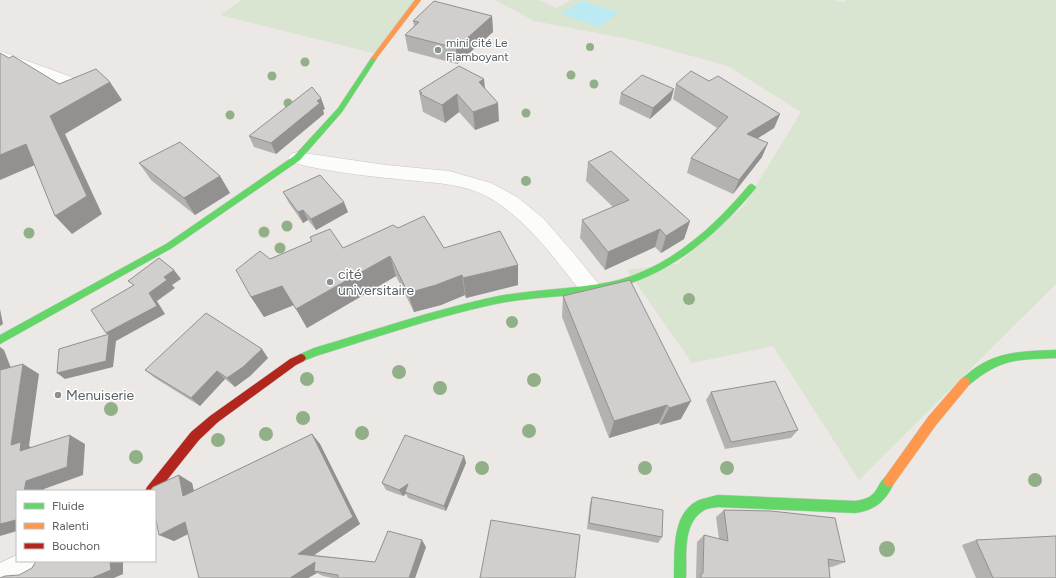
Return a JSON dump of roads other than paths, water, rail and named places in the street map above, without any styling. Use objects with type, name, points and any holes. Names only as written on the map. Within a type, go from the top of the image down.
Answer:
[{"type":"street","points":[[0,340],[169,246],[297,158],[340,110],[377,54],[418,0]]},
{"type":"street","points":[[0,56],[71,82]]},
{"type":"street","points":[[297,158],[399,173],[450,177],[474,182],[497,194],[537,224],[590,288]]},
{"type":"street","points":[[152,490],[196,436],[214,419],[293,362],[314,352],[495,301],[513,297],[611,285],[646,275],[697,243],[727,217],[752,187]]},
{"type":"street","points":[[680,578],[682,544],[687,519],[699,506],[718,501],[855,508],[868,506],[877,500],[923,432],[962,384],[997,359],[1056,354]]},
{"type":"street","points":[[2,578],[34,562]]},
{"type":"water","points":[[582,1],[619,13],[599,27],[561,14]]},
{"type":"place","name":"mini cité Le Flamboyant","points":[[438,50]]},
{"type":"place","name":"cité universitaire","points":[[330,282]]},
{"type":"place","name":"Menuiserie","points":[[58,395]]}]
